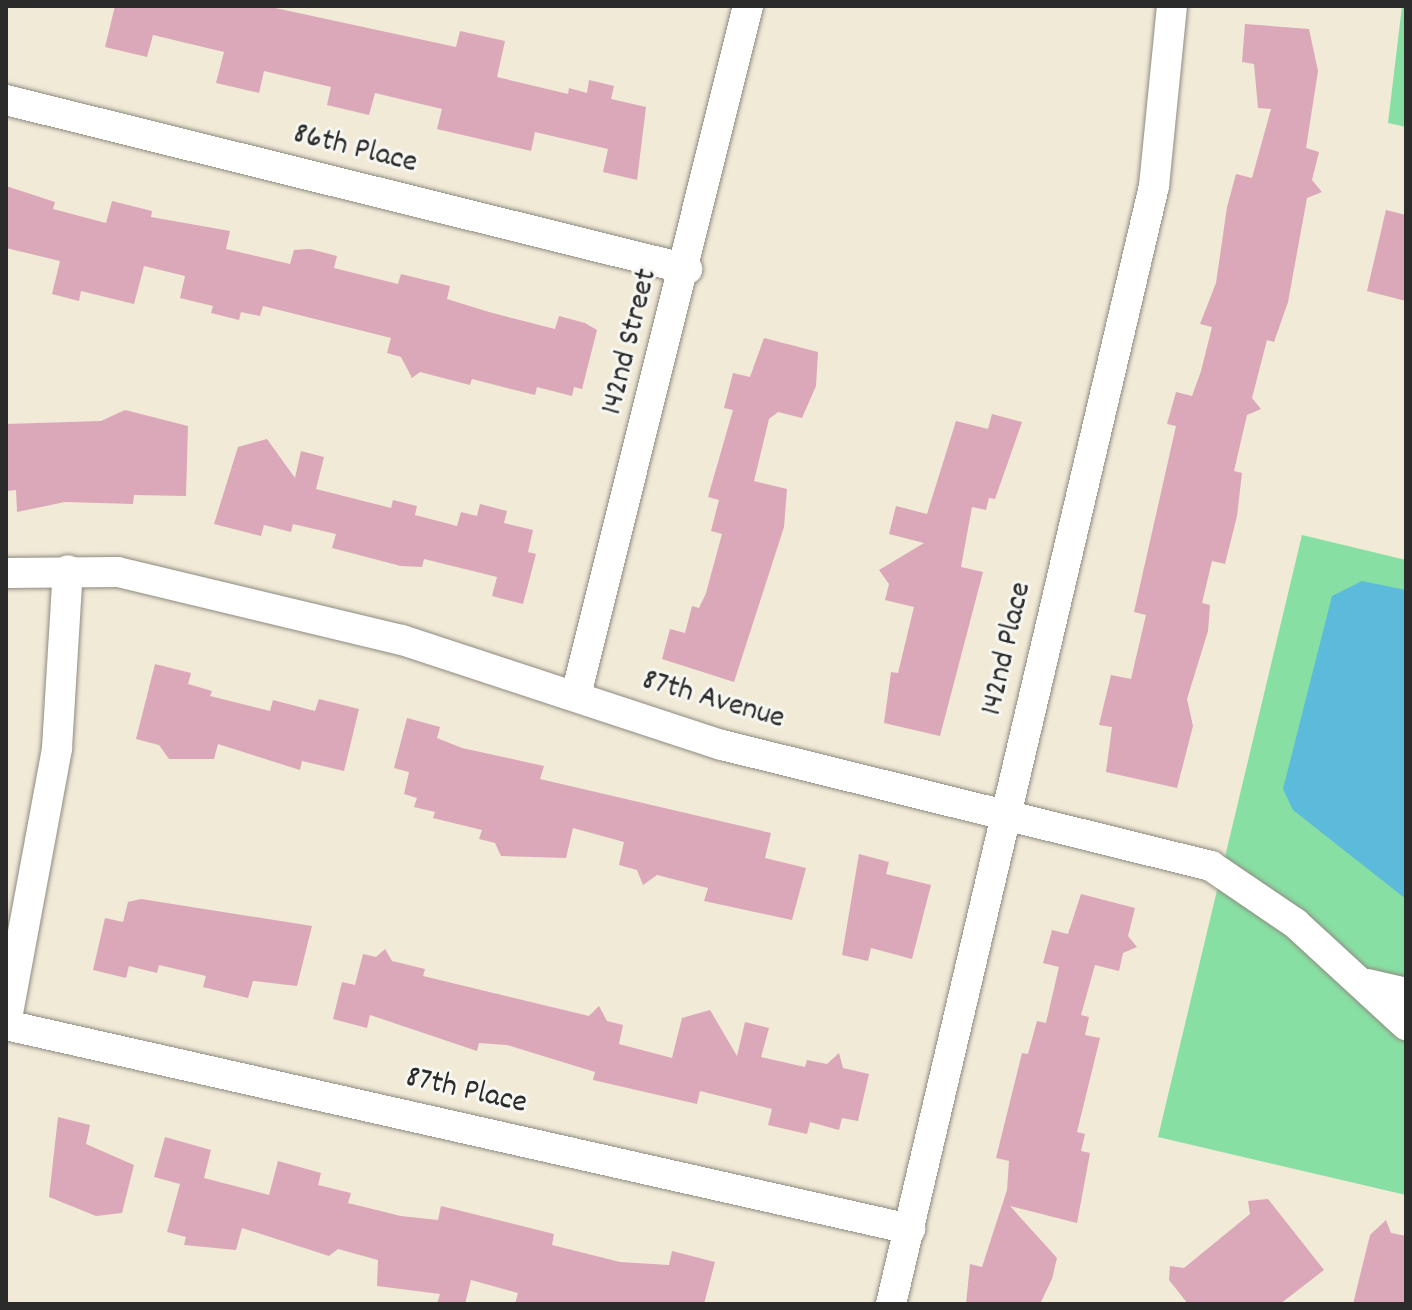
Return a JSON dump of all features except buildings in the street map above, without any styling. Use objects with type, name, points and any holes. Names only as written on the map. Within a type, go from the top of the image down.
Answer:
[{"type":"street","name":"142nd Street","points":[[576,695],[687,269],[748,6]]},
{"type":"street","name":"142nd Place","points":[[891,1304],[1154,186],[1172,6]]},
{"type":"street","name":"86th Place","points":[[6,100],[687,269]]},
{"type":"street","name":"87th Avenue","points":[[6,573],[68,570],[118,572],[402,640],[722,745],[1007,811],[1211,866],[1368,984]]},
{"type":"street","points":[[6,1025],[57,748],[68,570]]},
{"type":"street","points":[[1368,984],[1406,993]]},
{"type":"street","points":[[1368,984],[1380,1007],[1406,1025]]},
{"type":"street","name":"87th Place","points":[[6,1025],[910,1229]]},
{"type":"green space","points":[[1402,6],[1406,6],[1406,127],[1388,123]]},
{"type":"green space","points":[[1302,535],[1406,560],[1406,1195],[1158,1137]]},
{"type":"water","points":[[1362,581],[1406,590],[1406,899],[1293,810],[1283,789],[1332,596]]}]
